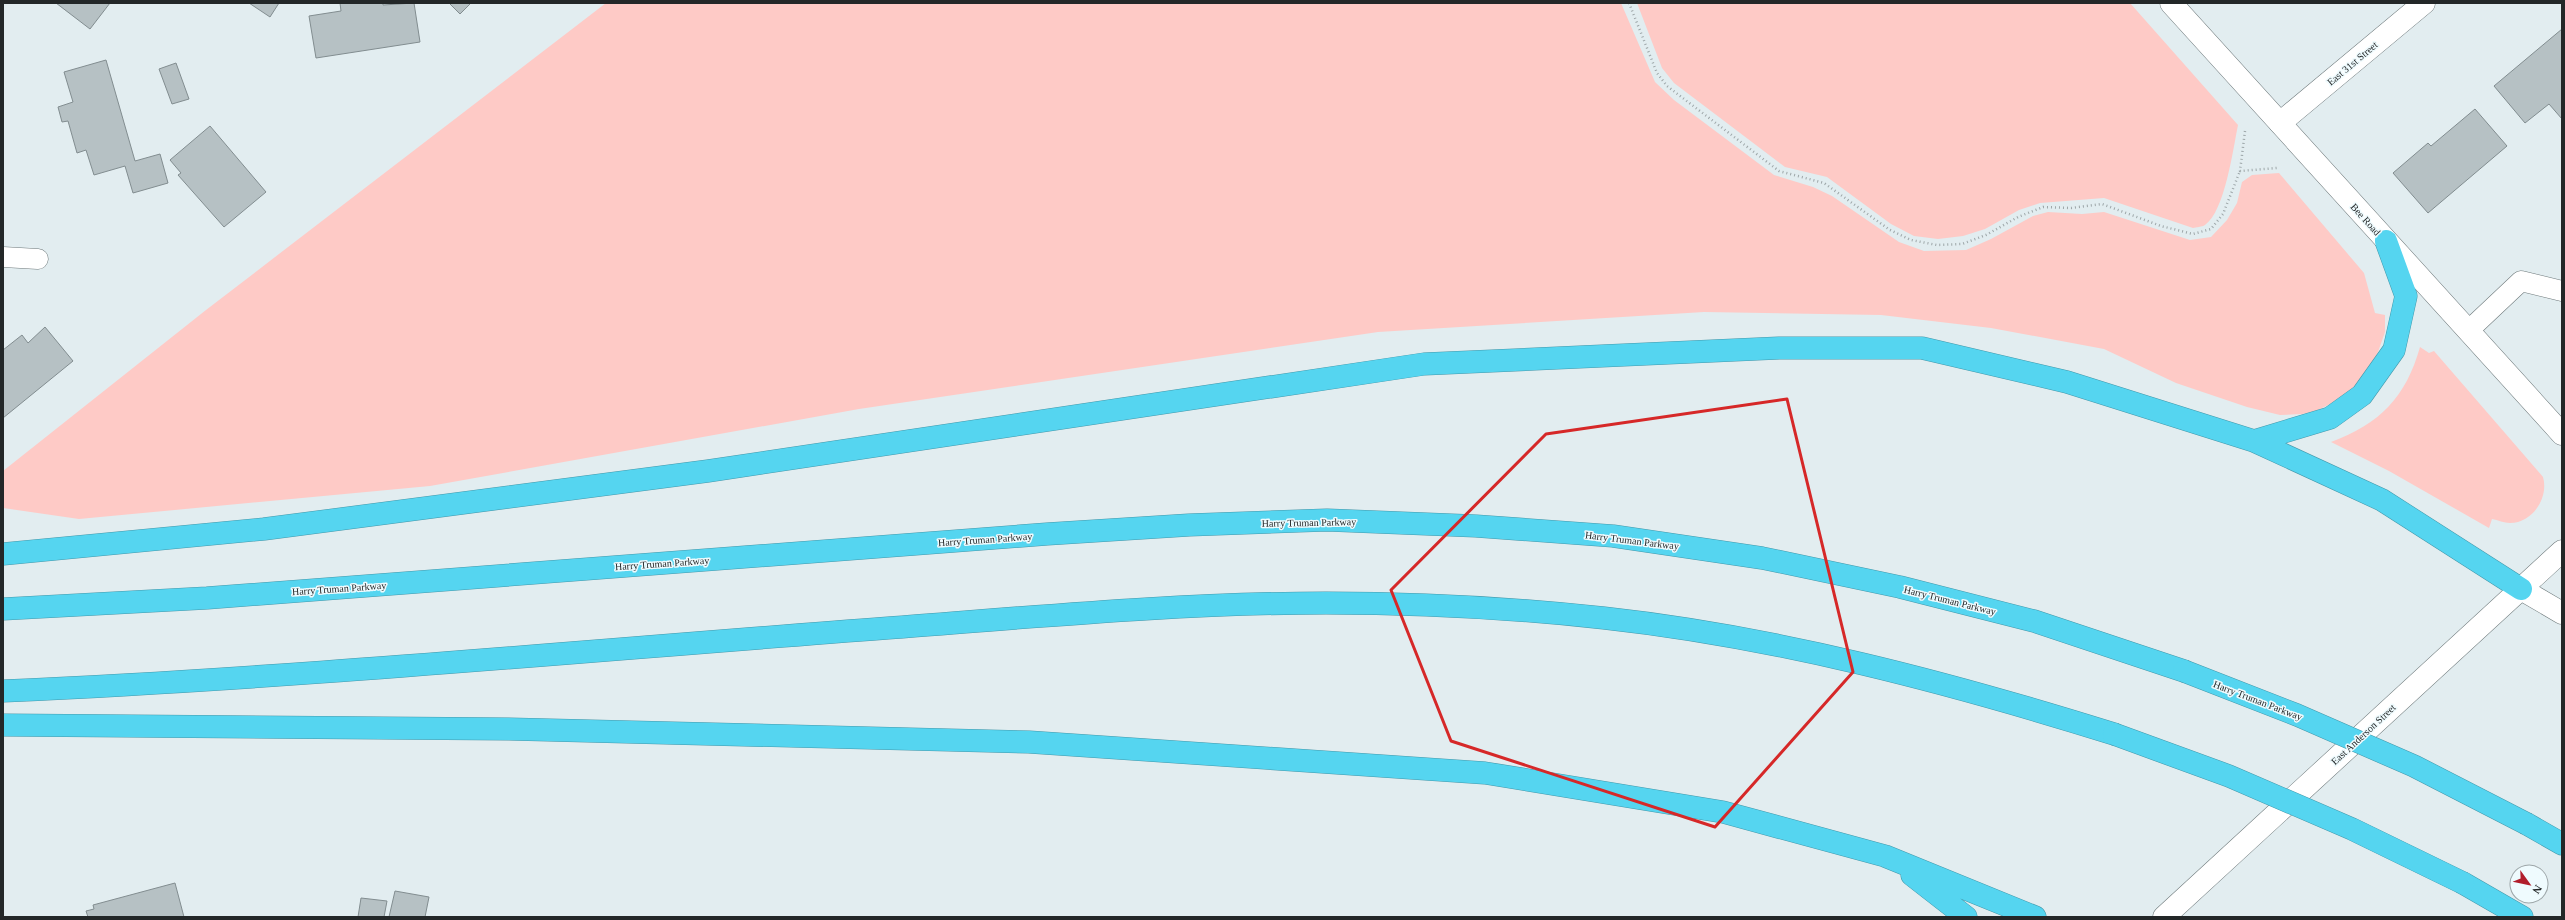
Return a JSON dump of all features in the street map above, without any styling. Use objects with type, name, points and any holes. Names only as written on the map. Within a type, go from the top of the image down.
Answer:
[{"type":"highway","points":[[2254,441],[2330,418],[2362,395],[2394,350],[2406,296],[2386,241]]},
{"type":"highway","points":[[3,554],[264,529],[708,471],[1440,363],[1779,348],[1922,348],[2067,382],[2254,441],[2382,500],[2521,589]]},
{"type":"highway","name":"Harry Truman Parkway","points":[[3,609],[207,598],[1047,534],[1189,525],[1328,520],[1476,526],[1613,536],[1762,558],[1900,588],[2034,621],[2184,671],[2297,715],[2414,766],[2527,824],[2562,844]]},
{"type":"highway","points":[[3,691],[212,679],[1052,616],[1193,607],[1326,603],[1471,608],[1604,618],[1747,640],[1881,668],[1999,698],[2114,734],[2229,776],[2352,829],[2463,883],[2522,917]]},
{"type":"highway","points":[[3,725],[509,729],[1029,742],[1485,773],[1723,812],[1885,856],[2035,917]]},
{"type":"highway","points":[[1885,856],[1962,912],[1966,917]]},
{"type":"main road","name":"Bee Road","points":[[2171,3],[2562,434]]},
{"type":"main road","name":"East 31st Street","points":[[2280,123],[2424,3]]},
{"type":"main road","name":"East Anderson Street","points":[[2164,917],[2562,551]]},
{"type":"main road","points":[[2521,589],[2562,614]]},
{"type":"lane","points":[[3,257],[38,259]]},
{"type":"lane","points":[[2468,331],[2521,280],[2562,291]]},
{"type":"path","points":[[1629,3],[1657,73],[1667,86],[1779,171],[1824,183],[1890,230],[1911,240],[1937,245],[1962,244],[1986,235],[2018,217],[2043,207],[2072,208],[2102,204],[2161,226],[2193,234],[2210,229],[2223,214],[2240,171],[2246,127]]},
{"type":"path","points":[[2240,171],[2282,168]]},
{"type":"highlighted area","points":[[1787,399],[1853,672],[1715,827],[1451,741],[1391,590],[1546,434]]},
{"type":"shaded area","points":[[606,3],[1621,3],[1655,82],[1674,100],[1774,175],[1813,187],[1832,196],[1899,242],[1924,251],[1966,250],[1991,239],[2033,216],[2048,212],[2082,214],[2104,212],[2190,240],[2211,237],[2227,220],[2237,203],[2242,182],[2252,175],[2279,173],[2364,273],[2375,313],[2385,315],[2385,332],[2378,352],[2368,372],[2357,385],[2344,397],[2316,411],[2302,414],[2280,415],[2247,407],[2176,383],[2104,349],[1991,328],[1881,315],[1704,312],[1378,332],[859,409],[430,486],[79,519],[3,508],[3,471],[206,310]]},
{"type":"shaded area","points":[[1637,3],[2130,3],[2238,125],[2231,163],[2223,194],[2212,218],[2205,225],[2193,228],[2104,198],[2040,203],[2019,210],[1985,229],[1963,236],[1938,239],[1914,236],[1891,224],[1827,177],[1785,167],[1674,83],[1662,68]]},
{"type":"shaded area","points":[[2420,347],[2429,353],[2434,351],[2543,477],[2544,493],[2537,508],[2526,519],[2518,522],[2506,523],[2492,519],[2489,528],[2389,471],[2331,442],[2364,427],[2389,406],[2399,394],[2407,380]]},
{"type":"building","points":[[56,3],[110,3],[90,29]]},
{"type":"building","points":[[249,3],[279,3],[270,17]]},
{"type":"building","points":[[340,3],[383,3],[383,5],[414,3],[420,42],[316,58],[309,16],[341,11]]},
{"type":"building","points":[[449,3],[471,3],[460,14]]},
{"type":"building","points":[[2562,29],[2562,119],[2549,104],[2525,123],[2494,86]]},
{"type":"building","points":[[106,60],[135,161],[160,154],[168,183],[133,193],[125,166],[94,175],[86,150],[77,153],[68,121],[62,122],[58,107],[73,102],[64,72]]},
{"type":"building","points":[[176,63],[189,99],[172,104],[159,69]]},
{"type":"building","points":[[2475,109],[2507,146],[2428,213],[2393,173],[2428,143],[2431,146]]},
{"type":"building","points":[[210,126],[266,192],[224,227],[178,175],[181,173],[170,160]]},
{"type":"building","points":[[45,327],[73,361],[3,418],[3,350],[22,335],[28,343]]},
{"type":"building","points":[[175,883],[184,917],[88,917],[86,911],[94,909],[93,905]]},
{"type":"building","points":[[395,891],[429,897],[425,917],[389,917]]},
{"type":"building","points":[[361,898],[387,901],[384,917],[358,917]]}]
